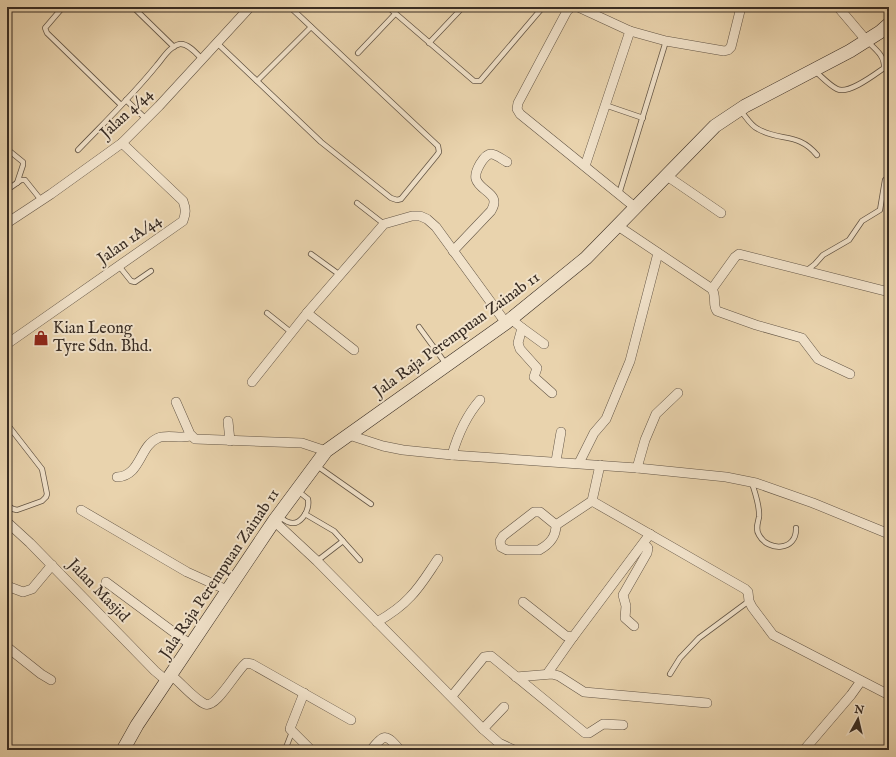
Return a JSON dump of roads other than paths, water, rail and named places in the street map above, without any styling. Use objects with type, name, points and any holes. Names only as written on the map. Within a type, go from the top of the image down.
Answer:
[{"type":"main road","name":"Jala Raja Perempuan Zainab 11","points":[[123,750],[137,725],[227,590],[276,518],[326,451],[508,321],[586,258],[715,126],[740,110],[866,40],[889,24]]},
{"type":"street","points":[[571,7],[567,11],[518,103],[517,109],[520,114],[636,208]]},
{"type":"street","points":[[578,7],[630,31],[666,40],[724,51],[731,47],[741,7]]},
{"type":"street","points":[[838,7],[866,40]]},
{"type":"street","name":"Jalan 4/44","points":[[7,223],[122,143],[202,60],[246,9]]},
{"type":"street","points":[[585,166],[630,31]]},
{"type":"street","name":"Jalan 1A/44","points":[[7,344],[183,221],[186,213],[186,207],[182,201],[122,143]]},
{"type":"street","points":[[453,251],[491,211],[494,205],[493,197],[478,182],[476,174],[477,169],[486,156],[490,154],[493,154],[507,162]]},
{"type":"street","points":[[667,176],[721,213]]},
{"type":"street","points":[[252,382],[308,313],[384,224],[412,216],[424,217],[436,227],[508,321],[522,328],[544,344]]},
{"type":"street","points":[[618,226],[712,289],[715,295],[715,307],[717,311],[756,325],[802,338],[818,360],[850,374]]},
{"type":"street","points":[[579,463],[594,433],[606,419],[630,361],[658,253]]},
{"type":"street","points":[[712,289],[735,257],[739,254],[889,292]]},
{"type":"street","points":[[308,313],[354,350]]},
{"type":"street","points":[[522,328],[518,343],[519,347],[538,368],[534,377],[552,393]]},
{"type":"street","points":[[637,468],[645,440],[656,412],[678,393]]},
{"type":"street","points":[[452,455],[458,434],[470,413],[480,400]]},
{"type":"street","points":[[176,402],[191,436],[198,440],[302,443],[326,451]]},
{"type":"street","points":[[228,421],[230,441]]},
{"type":"street","points":[[556,461],[560,432]]},
{"type":"street","points":[[350,435],[383,446],[403,450],[452,455],[556,461],[726,477],[752,483],[813,503],[889,534]]},
{"type":"street","points":[[117,477],[129,475],[154,440],[159,438],[184,438],[191,436]]},
{"type":"street","points":[[556,525],[592,501],[600,465]]},
{"type":"street","points":[[592,501],[745,589],[748,592],[749,602],[773,635],[889,695]]},
{"type":"street","points":[[81,510],[187,572],[227,590]]},
{"type":"street","points":[[534,512],[540,512],[556,525],[555,536],[539,550],[505,549],[501,547],[500,540],[503,536],[534,512]]},
{"type":"street","points":[[276,518],[483,729],[499,743],[514,750]]},
{"type":"street","name":"Jalan Masjid","points":[[7,523],[52,565],[155,670],[206,704],[210,705],[215,702],[240,668],[246,663],[252,664],[304,692]]},
{"type":"street","points":[[547,674],[650,534]]},
{"type":"street","points":[[623,595],[647,553],[648,548],[644,544]]},
{"type":"street","points":[[377,622],[399,607],[410,597],[438,559]]},
{"type":"street","points":[[8,586],[23,592],[32,589],[52,565]]},
{"type":"street","points":[[106,582],[191,645]]},
{"type":"street","points":[[611,586],[623,595],[626,606],[625,618],[634,626]]},
{"type":"street","points":[[523,602],[566,636],[573,637]]},
{"type":"street","points":[[7,647],[41,674],[52,680]]},
{"type":"street","points":[[452,696],[486,656],[492,657],[585,733],[589,733],[603,724],[623,726]]},
{"type":"street","points":[[516,676],[547,674],[559,676],[584,692],[707,703]]},
{"type":"street","points":[[804,750],[851,695],[861,681]]},
{"type":"street","points":[[311,750],[290,730],[304,692],[351,720]]},
{"type":"street","points":[[483,729],[504,707]]},
{"type":"street","points":[[372,750],[383,738],[386,737],[391,739],[400,750]]},
{"type":"lane","points":[[63,7],[45,28],[47,33],[121,105]]},
{"type":"lane","points":[[132,7],[174,47]]},
{"type":"lane","points":[[217,43],[321,142],[391,198],[397,200],[403,197],[437,155],[439,152],[438,146],[290,7]]},
{"type":"lane","points":[[388,7],[474,81],[480,81],[543,7]]},
{"type":"lane","points":[[429,43],[463,7]]},
{"type":"lane","points":[[358,53],[395,14]]},
{"type":"lane","points":[[257,81],[312,27]]},
{"type":"lane","points":[[619,194],[666,40]]},
{"type":"lane","points":[[814,70],[838,90],[847,90],[864,81],[884,68],[882,56],[866,40]]},
{"type":"lane","points":[[78,150],[174,47],[180,44],[186,45],[202,60]]},
{"type":"lane","points":[[126,100],[146,119]]},
{"type":"lane","points":[[605,105],[643,118]]},
{"type":"lane","points":[[740,110],[756,128],[774,136],[800,141],[806,144],[817,155]]},
{"type":"lane","points":[[7,149],[24,164],[17,184]]},
{"type":"lane","points":[[806,271],[814,266],[822,255],[849,240],[862,221],[880,210],[885,180],[889,177]]},
{"type":"lane","points":[[7,190],[21,180],[25,180],[41,200]]},
{"type":"lane","points":[[356,203],[384,224]]},
{"type":"lane","points":[[311,254],[340,275]]},
{"type":"lane","points":[[119,266],[131,281],[135,282],[151,271]]},
{"type":"lane","points":[[267,313],[292,333]]},
{"type":"lane","points":[[419,327],[447,366]]},
{"type":"lane","points":[[7,424],[42,469],[47,491],[44,499],[20,509],[13,509],[7,505]]},
{"type":"lane","points":[[316,465],[371,504]]},
{"type":"lane","points":[[752,483],[759,511],[757,530],[762,539],[779,547],[789,545],[794,540],[796,528]]},
{"type":"lane","points":[[276,518],[288,523],[294,523],[305,514],[309,506],[308,499],[297,490]]},
{"type":"lane","points":[[305,514],[334,531],[360,560]]},
{"type":"lane","points":[[317,561],[343,541]]},
{"type":"lane","points":[[670,674],[680,658],[699,638],[749,602]]},
{"type":"lane","points":[[285,750],[292,732]]},
{"type":"place","name":"Kian Leong Tyre Sdn. Bhd.","points":[[41,338]]}]
